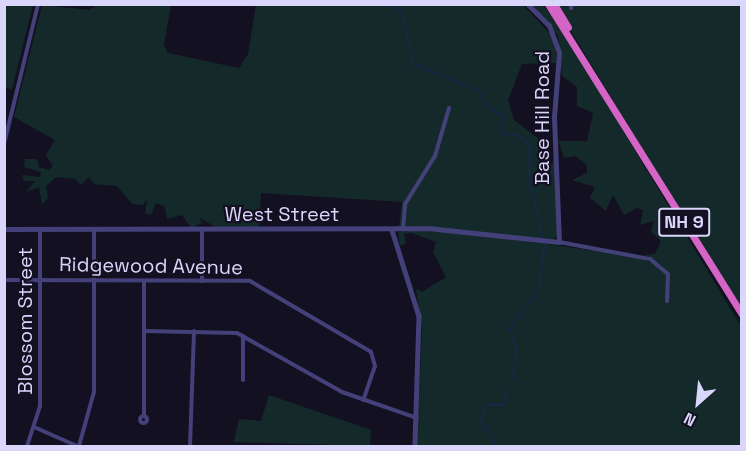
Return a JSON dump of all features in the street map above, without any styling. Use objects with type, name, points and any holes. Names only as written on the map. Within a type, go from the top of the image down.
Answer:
[{"type":"highway","name":"NH 9","points":[[548,4],[741,315]]},
{"type":"highway","name":"NH 9","points":[[554,4],[616,113]]},
{"type":"street","points":[[4,144],[38,4]]},
{"type":"street","name":"Base Hill Road","points":[[527,4],[549,26],[559,53],[554,117],[559,242]]},
{"type":"street","points":[[403,229],[405,204],[435,156],[449,108]]},
{"type":"street","name":"West Street","points":[[4,229],[403,229],[559,242]]},
{"type":"street","name":"Blossom Street","points":[[27,447],[40,406],[40,229]]},
{"type":"street","points":[[34,427],[78,447],[93,410],[94,230]]},
{"type":"street","points":[[202,230],[202,280]]},
{"type":"street","points":[[392,230],[419,316],[415,447]]},
{"type":"street","points":[[559,242],[650,259],[668,274],[667,301]]},
{"type":"street","name":"Ridgewood Avenue","points":[[4,280],[250,281],[365,346],[375,362],[363,400]]},
{"type":"street","points":[[144,281],[144,416]]},
{"type":"street","points":[[144,331],[194,331],[243,336],[363,400],[417,418]]},
{"type":"street","points":[[190,447],[194,331]]},
{"type":"street","points":[[243,336],[243,380]]},
{"type":"green space","points":[[4,5],[33,5],[12,90],[5,87]]},
{"type":"green space","points":[[42,5],[89,10],[97,5],[171,5],[164,45],[168,53],[239,68],[248,54],[256,5],[523,5],[554,38],[557,63],[522,64],[508,100],[514,120],[540,140],[538,155],[545,154],[552,164],[554,157],[558,235],[552,240],[399,227],[402,202],[261,193],[259,228],[217,228],[199,217],[202,223],[191,228],[182,215],[167,219],[165,207],[156,203],[151,215],[145,214],[147,199],[143,205],[132,204],[117,186],[94,184],[89,177],[81,185],[75,179],[56,177],[46,186],[48,198],[42,205],[39,187],[26,192],[35,181],[24,181],[22,175],[40,177],[41,172],[24,167],[25,159],[37,159],[39,167],[49,170],[53,166],[46,155],[55,140],[14,117]]},
{"type":"green space","points":[[532,5],[543,5],[558,23],[741,326],[741,446],[417,446],[422,328],[416,289],[422,292],[446,277],[433,252],[436,242],[412,233],[404,234],[406,243],[400,246],[398,232],[429,229],[539,243],[632,256],[664,267],[643,255],[655,254],[661,241],[651,232],[654,221],[640,225],[643,210],[637,208],[624,215],[613,195],[606,211],[590,198],[595,187],[572,180],[587,173],[587,165],[575,156],[564,158],[558,141],[587,141],[593,113],[577,106],[577,87],[562,76],[558,36]]},
{"type":"green space","points":[[556,5],[741,5],[741,310],[575,38]]},
{"type":"green space","points":[[269,395],[371,430],[370,446],[234,442],[239,419],[261,421]]},
{"type":"waterway","points":[[394,4],[403,14],[414,64],[478,90],[491,110],[503,115],[501,133],[520,136],[530,145],[530,178],[545,246],[539,290],[510,329],[517,346],[513,379]]},
{"type":"waterway","points":[[496,446],[481,421],[487,405],[505,405],[506,390]]}]
